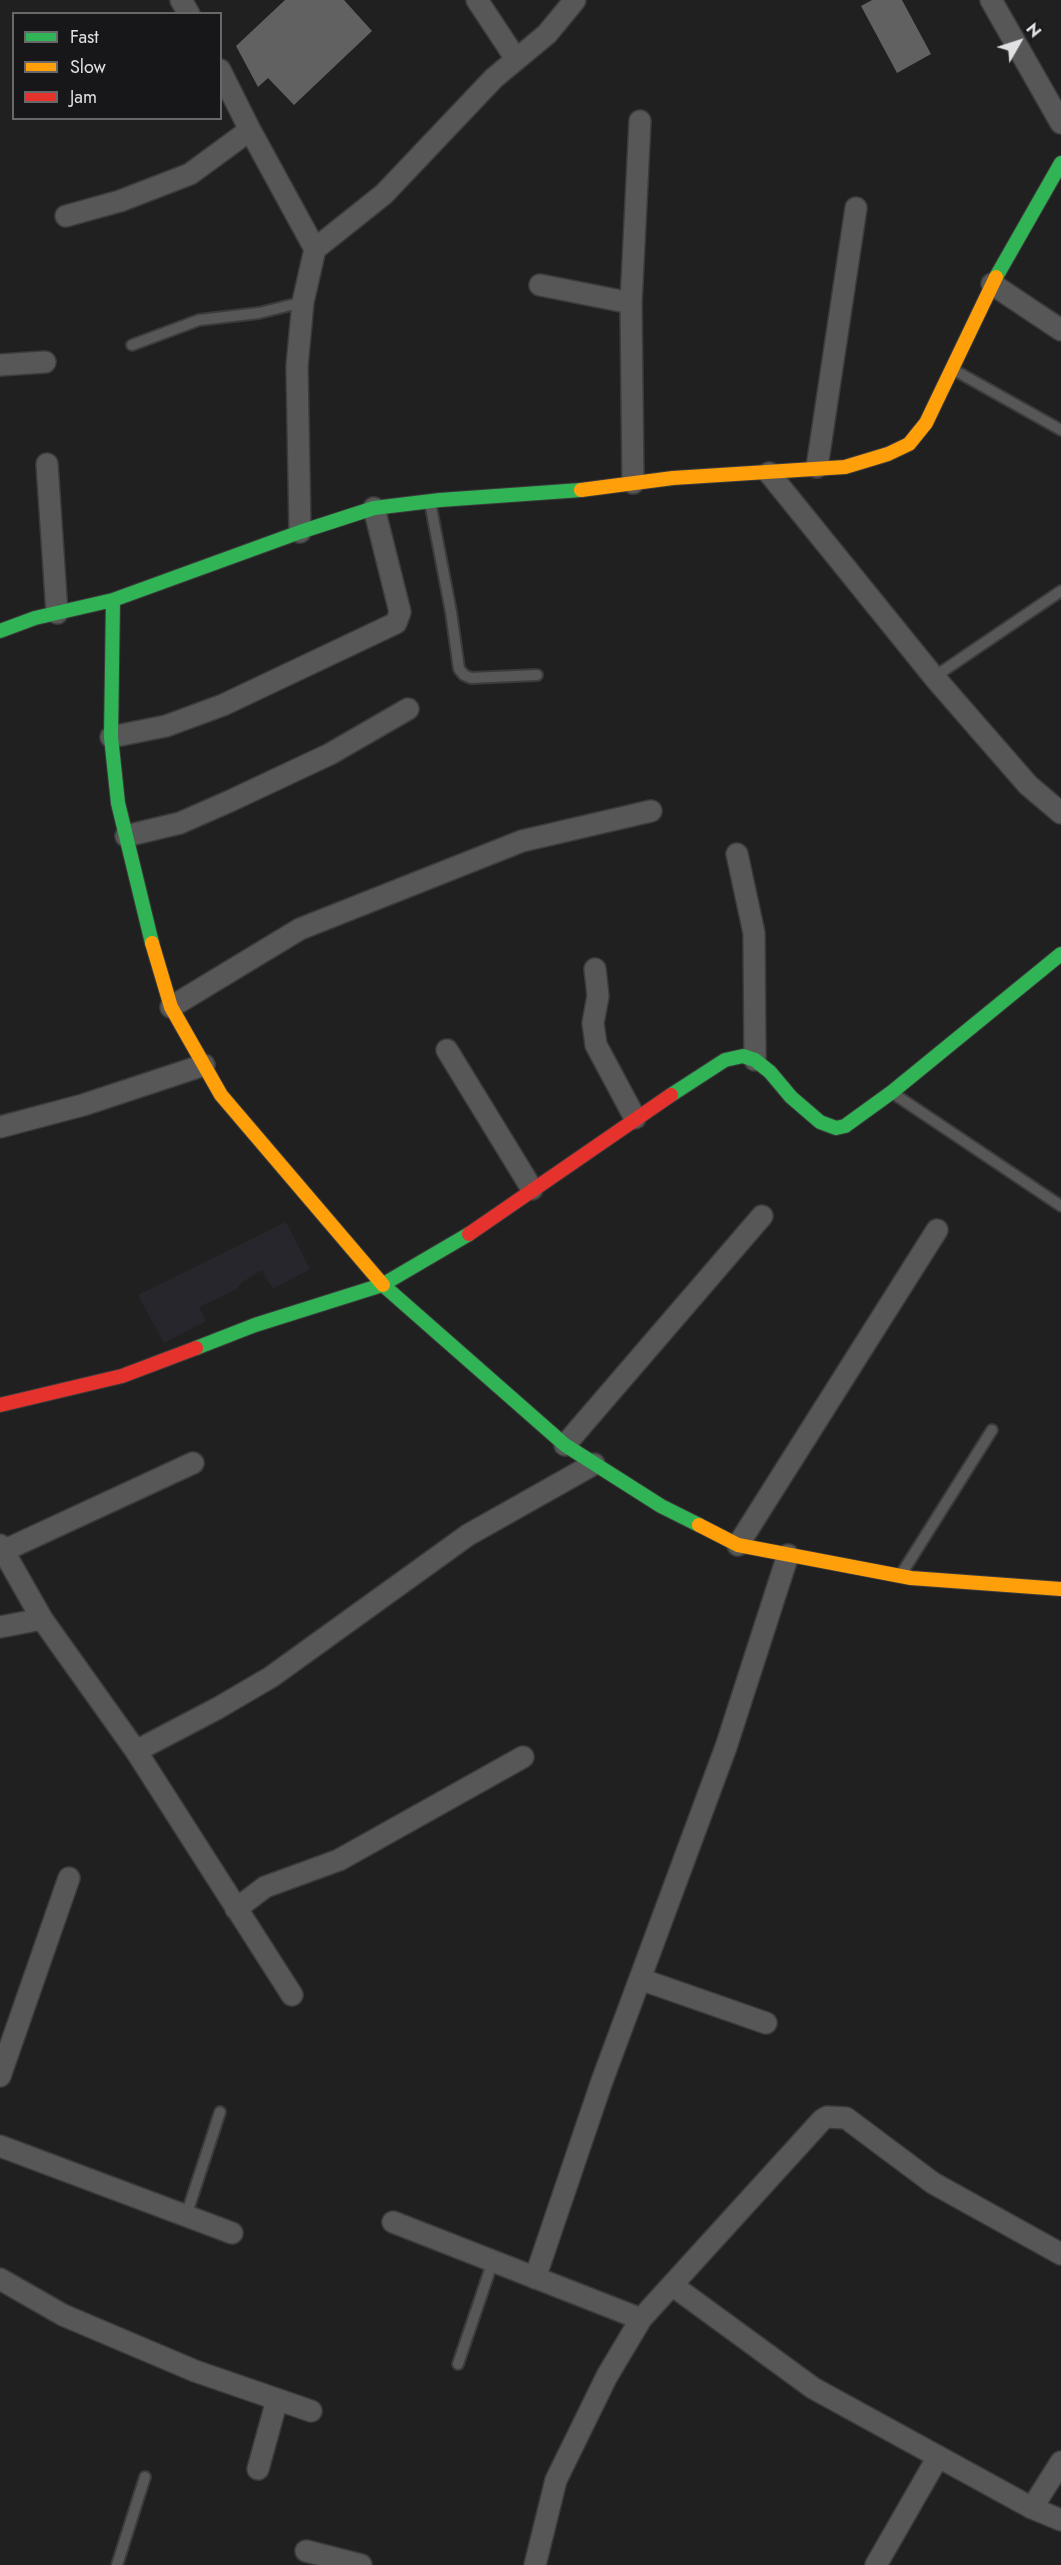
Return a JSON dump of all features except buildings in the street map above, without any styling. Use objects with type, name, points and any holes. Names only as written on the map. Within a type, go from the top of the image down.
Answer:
[{"type":"street","points":[[477,0],[516,58]]},
{"type":"street","points":[[300,532],[297,366],[303,302],[315,249],[384,194],[494,78],[547,34],[575,0]]},
{"type":"street","points":[[991,0],[1061,123]]},
{"type":"street","points":[[222,74],[315,249]]},
{"type":"street","points":[[633,483],[632,303],[640,121]]},
{"type":"street","points":[[66,216],[120,201],[190,174],[250,130]]},
{"type":"street","points":[[0,631],[35,618],[113,600],[300,532],[374,508],[430,501],[554,492],[673,478],[845,467],[870,461],[909,444],[926,423],[992,284],[1061,163]]},
{"type":"street","points":[[817,467],[856,208]]},
{"type":"street","points":[[992,284],[1061,330]]},
{"type":"street","points":[[540,285],[632,303]]},
{"type":"street","points":[[0,364],[45,362]]},
{"type":"street","points":[[47,464],[57,613]]},
{"type":"street","points":[[769,473],[934,677],[1028,785],[1061,813]]},
{"type":"street","points":[[111,737],[166,726],[223,705],[396,623],[400,612],[374,508]]},
{"type":"street","points":[[113,600],[111,737],[118,802],[150,937],[171,1007],[221,1095],[382,1286],[565,1445],[661,1506],[738,1545],[900,1576],[1061,1589]]},
{"type":"street","points":[[126,836],[180,823],[210,810],[330,753],[408,709]]},
{"type":"street","points":[[171,1007],[300,929],[522,841],[651,811]]},
{"type":"street","points":[[737,854],[754,933],[755,1060]]},
{"type":"street","points":[[0,1405],[122,1376],[266,1322],[382,1286],[462,1239],[635,1118],[725,1060],[743,1056],[755,1060],[770,1072],[791,1097],[820,1122],[836,1128],[845,1126],[892,1092],[1061,954]]},
{"type":"street","points":[[595,969],[598,996],[593,1023],[596,1045],[635,1118]]},
{"type":"street","points":[[447,1050],[532,1189]]},
{"type":"street","points":[[0,1127],[83,1105],[204,1065]]},
{"type":"street","points":[[565,1445],[762,1216]]},
{"type":"street","points":[[738,1545],[937,1230]]},
{"type":"street","points":[[193,1463],[2,1548],[42,1619],[136,1751],[291,1995]]},
{"type":"street","points":[[136,1751],[271,1677],[468,1535],[594,1464]]},
{"type":"street","points":[[535,2278],[602,2081],[726,1747],[788,1555]]},
{"type":"street","points":[[0,1627],[42,1619]]},
{"type":"street","points":[[237,1909],[265,1887],[339,1860],[524,1757]]},
{"type":"street","points":[[0,2076],[69,1878]]},
{"type":"street","points":[[639,1979],[766,2023]]},
{"type":"street","points":[[535,2565],[556,2480],[607,2376],[640,2319],[792,2151],[827,2117],[846,2118],[933,2183],[1061,2254]]},
{"type":"street","points":[[0,2146],[232,2233]]},
{"type":"street","points":[[393,2222],[640,2319]]},
{"type":"street","points":[[0,2278],[63,2315],[195,2371],[311,2411]]},
{"type":"street","points":[[672,2285],[813,2388],[1032,2508],[1061,2520]]},
{"type":"street","points":[[258,2469],[277,2400]]},
{"type":"street","points":[[876,2565],[939,2457]]},
{"type":"street","points":[[1032,2508],[1061,2462]]},
{"type":"street","points":[[306,2551],[361,2565]]},
{"type":"lane","points":[[132,345],[199,320],[259,313],[303,302]]},
{"type":"lane","points":[[952,368],[1061,430]]},
{"type":"lane","points":[[430,501],[451,612],[459,669],[471,678],[537,675]]},
{"type":"lane","points":[[934,677],[1061,591]]},
{"type":"lane","points":[[892,1092],[1061,1206]]},
{"type":"lane","points":[[900,1576],[992,1430]]},
{"type":"lane","points":[[186,2216],[220,2112]]},
{"type":"lane","points":[[458,2364],[493,2261]]},
{"type":"lane","points":[[117,2565],[145,2477]]},
{"type":"shaded area","points":[[286,1222],[310,1269],[273,1289],[262,1270],[242,1282],[237,1289],[199,1307],[206,1321],[164,1343],[138,1295]]},
{"type":"traffic: fast","points":[[996,277],[1061,163]]},
{"type":"traffic: fast","points":[[0,631],[35,618],[113,600],[300,532],[374,508],[440,500],[581,490]]},
{"type":"traffic: fast","points":[[113,600],[111,737],[118,803],[152,943]]},
{"type":"traffic: fast","points":[[671,1095],[725,1060],[743,1056],[755,1060],[770,1072],[791,1097],[820,1122],[836,1128],[845,1126],[892,1092],[1061,954]]},
{"type":"traffic: fast","points":[[196,1348],[255,1325],[382,1285],[469,1234]]},
{"type":"traffic: fast","points":[[383,1285],[565,1445],[661,1506],[699,1525]]},
{"type":"traffic: slow","points":[[581,490],[673,478],[845,467],[888,454],[909,444],[926,423],[996,277]]},
{"type":"traffic: slow","points":[[152,943],[171,1007],[221,1095],[383,1285]]},
{"type":"traffic: slow","points":[[699,1525],[738,1545],[911,1578],[1061,1589]]},
{"type":"traffic: jam","points":[[469,1234],[671,1095]]},
{"type":"traffic: jam","points":[[0,1405],[122,1376],[196,1348]]}]
